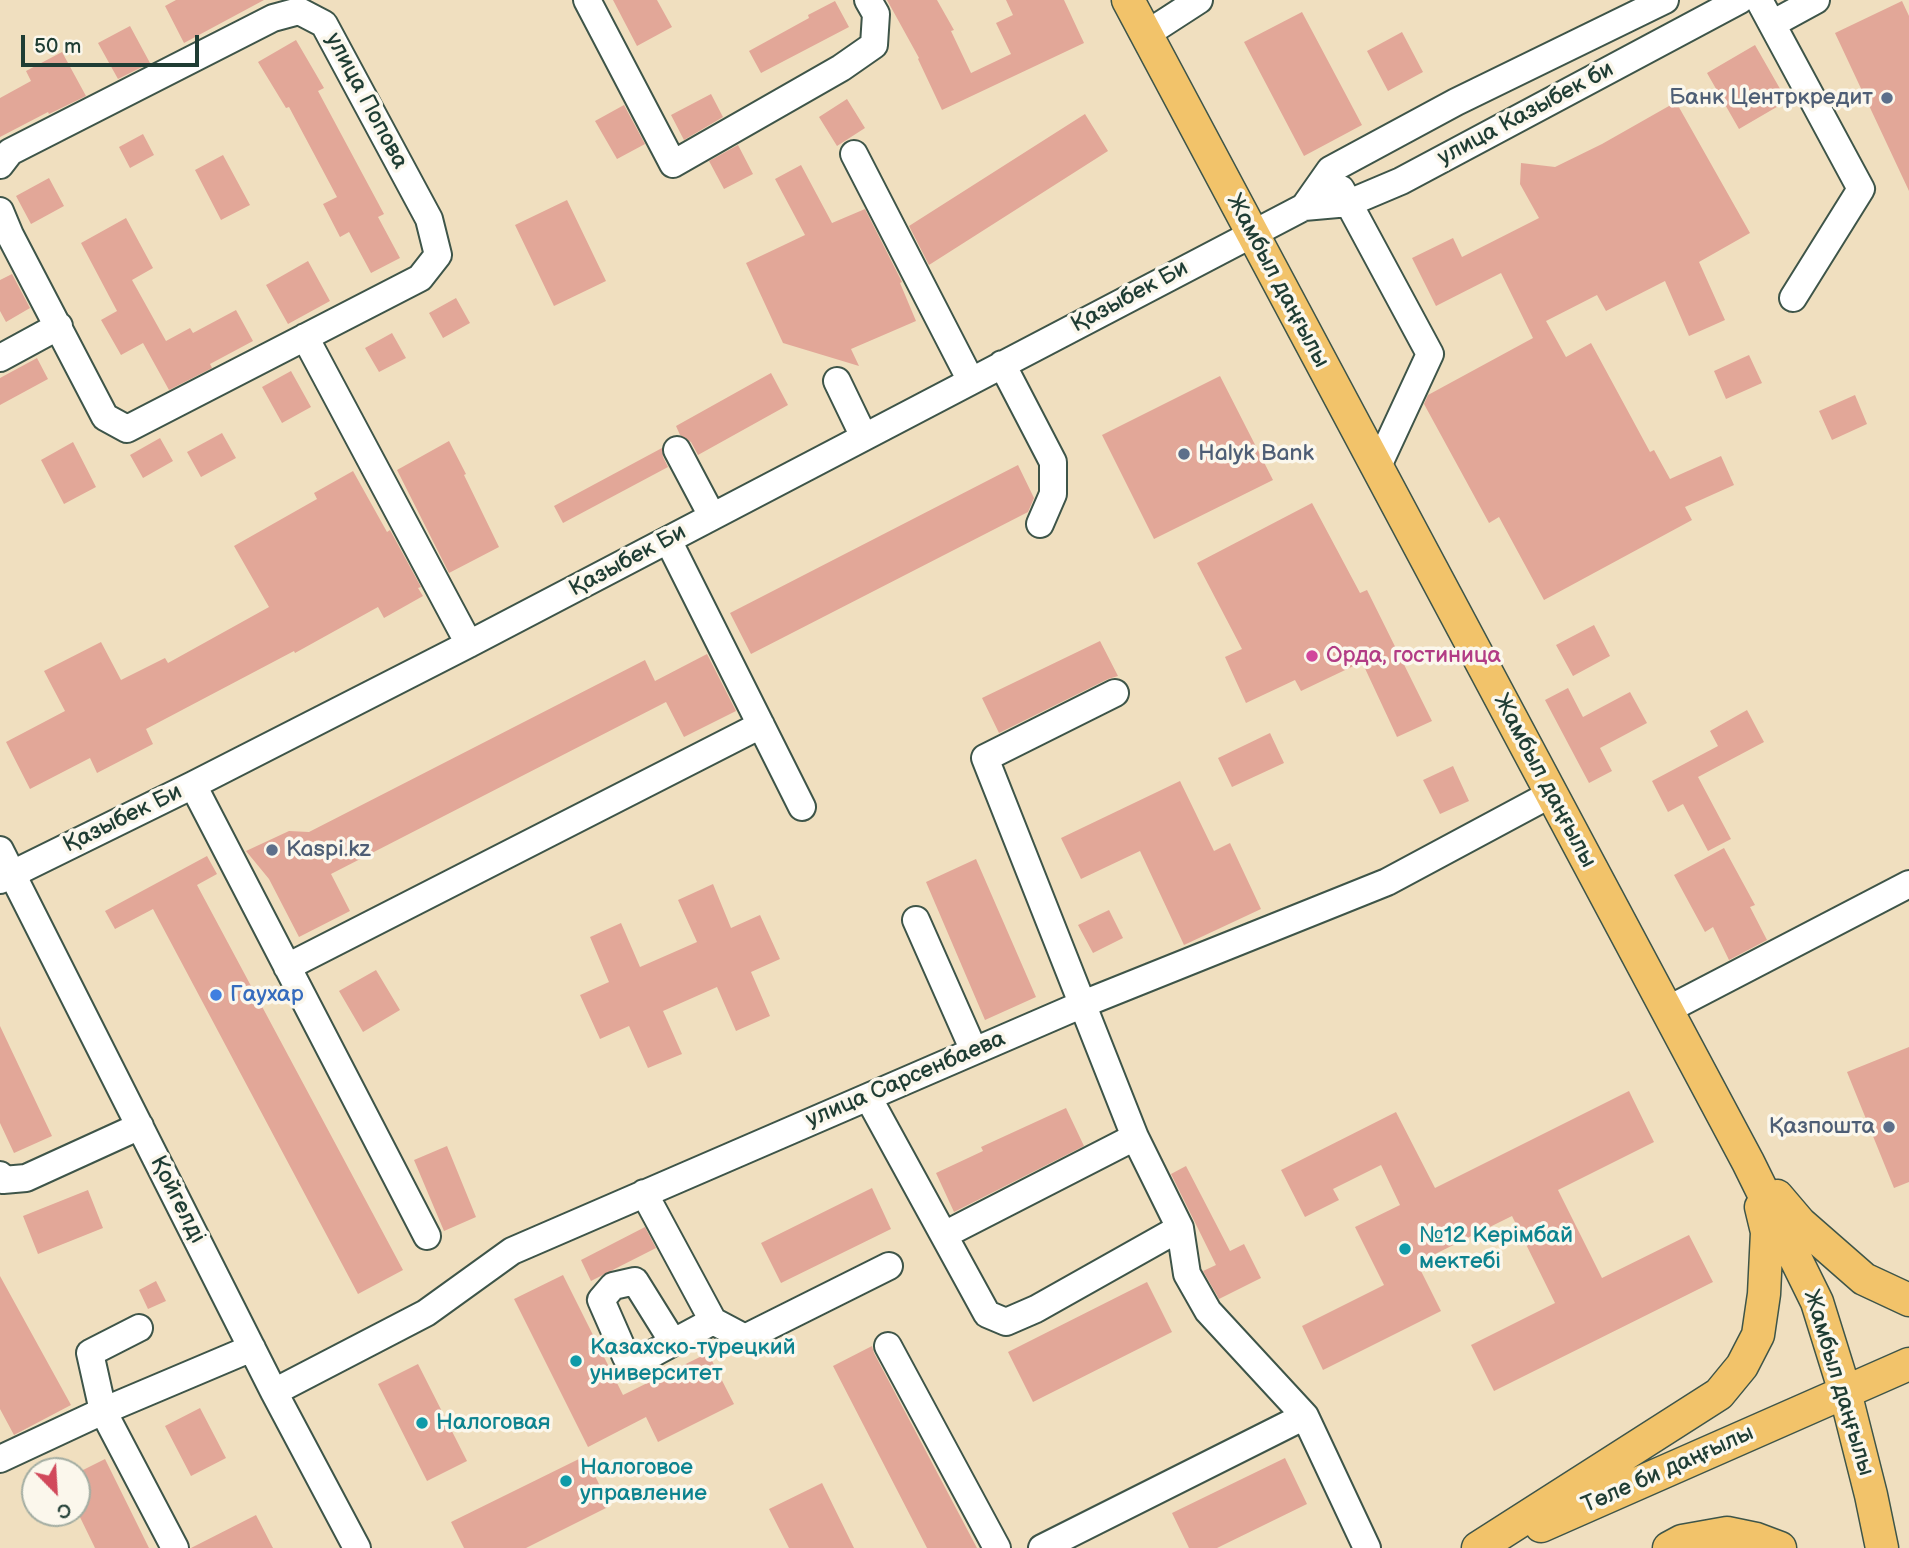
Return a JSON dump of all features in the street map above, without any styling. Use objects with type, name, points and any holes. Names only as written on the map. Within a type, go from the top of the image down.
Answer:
[{"type":"main road","name":"Жамбыл даңғылы","points":[[1128,0],[1748,1161],[1817,1302],[1845,1392],[1882,1548]]},
{"type":"main road","points":[[1748,1161],[1800,1223],[1836,1255],[1864,1279],[1909,1300]]},
{"type":"main road","points":[[1478,1548],[1719,1394],[1742,1366],[1758,1335],[1768,1231],[1748,1161]]},
{"type":"main road","name":"Төле би даңғылы","points":[[1492,1548],[1909,1364]]},
{"type":"main road","points":[[1669,1548],[1682,1541],[1727,1533],[1756,1539],[1780,1548]]},
{"type":"street","points":[[587,0],[673,164],[841,68],[874,45],[876,14],[868,0]]},
{"type":"street","points":[[1145,35],[1199,0]]},
{"type":"street","name":"улица Казыбек би","points":[[1304,206],[1330,170],[1456,102],[1665,0]]},
{"type":"street","name":"улица Казыбек би","points":[[1251,233],[1304,206],[1349,203],[1401,181],[1740,0]]},
{"type":"street","points":[[1759,0],[1861,189],[1793,298]]},
{"type":"street","points":[[1772,24],[1816,0]]},
{"type":"street","name":"улица Попова","points":[[0,165],[10,152],[273,18],[299,11],[324,24],[429,219],[438,254],[420,278],[127,429],[105,416],[0,211]]},
{"type":"street","points":[[854,154],[971,381]]},
{"type":"street","points":[[1330,170],[1430,354],[1377,468]]},
{"type":"street","name":"Қазыбек Би","points":[[6,877],[469,644],[1251,233]]},
{"type":"street","points":[[0,358],[59,326]]},
{"type":"street","points":[[305,337],[469,644]]},
{"type":"street","points":[[1002,364],[1053,462],[1053,495],[1040,524]]},
{"type":"street","points":[[837,380],[864,437]]},
{"type":"street","points":[[677,450],[712,516]]},
{"type":"street","points":[[668,540],[802,807]]},
{"type":"street","points":[[1115,692],[985,758],[1135,1137],[1180,1228],[1187,1274],[1208,1311],[1305,1416],[1367,1548]]},
{"type":"street","points":[[287,967],[761,725]]},
{"type":"street","points":[[193,785],[428,1236]]},
{"type":"street","name":"улица Сарсенбаева","points":[[274,1392],[426,1313],[512,1251],[1083,1004],[1387,881],[1551,794]]},
{"type":"street","name":"Қойгелді","points":[[0,850],[6,877],[140,1126],[356,1548]]},
{"type":"street","points":[[1667,1010],[1909,884]]},
{"type":"street","points":[[916,920],[974,1051]]},
{"type":"street","points":[[868,1097],[987,1314],[1006,1322],[1036,1309],[1180,1228]]},
{"type":"street","points":[[0,1175],[3,1180],[26,1178],[140,1126]]},
{"type":"street","points":[[944,1236],[1135,1137]]},
{"type":"street","points":[[644,1193],[713,1321],[744,1338],[890,1266]]},
{"type":"street","points":[[673,1342],[713,1321]]},
{"type":"street","points":[[139,1328],[90,1353],[103,1410],[175,1548]]},
{"type":"street","points":[[888,1346],[997,1548]]},
{"type":"street","points":[[0,1459],[103,1410],[252,1348]]},
{"type":"street","points":[[1042,1548],[1305,1416]]},
{"type":"building","points":[[176,0],[264,0],[184,43],[165,6]]},
{"type":"building","points":[[613,0],[657,0],[672,27],[637,46]]},
{"type":"building","points":[[887,0],[937,0],[954,30],[951,31],[971,73],[1011,54],[996,23],[1013,15],[1006,0],[1064,0],[1084,43],[942,110],[919,58]]},
{"type":"building","points":[[835,1],[849,27],[761,73],[749,51]]},
{"type":"building","name":"Банк Центркредит","points":[[1902,1],[1909,16],[1909,191],[1835,33]]},
{"type":"building","points":[[1302,12],[1362,125],[1304,156],[1244,42]]},
{"type":"building","points":[[130,26],[150,63],[118,79],[98,43]]},
{"type":"building","points":[[1402,32],[1423,72],[1388,91],[1367,51]]},
{"type":"building","points":[[296,40],[324,88],[318,91],[384,214],[378,217],[400,258],[371,273],[349,232],[340,237],[323,204],[337,197],[289,107],[286,108],[258,62]]},
{"type":"building","points":[[1755,45],[1787,101],[1739,129],[1707,73]]},
{"type":"building","points":[[62,52],[86,96],[0,137],[0,98],[31,81],[26,71]]},
{"type":"building","points":[[711,94],[723,117],[684,140],[671,115]]},
{"type":"building","points":[[847,99],[865,128],[837,146],[819,117]]},
{"type":"building","points":[[1676,102],[1750,233],[1699,262],[1725,320],[1689,336],[1665,281],[1606,311],[1597,295],[1546,321],[1566,357],[1591,343],[1650,452],[1654,450],[1670,479],[1721,456],[1734,485],[1685,507],[1692,520],[1544,600],[1499,517],[1489,523],[1424,404],[1428,395],[1533,338],[1501,273],[1436,306],[1412,258],[1453,238],[1462,257],[1539,218],[1520,184],[1521,163],[1555,167]]},
{"type":"building","points":[[624,105],[645,144],[617,159],[595,121]]},
{"type":"building","points":[[1085,114],[1108,151],[929,265],[909,226]]},
{"type":"building","points":[[143,134],[154,155],[130,168],[119,147]]},
{"type":"building","points":[[738,145],[753,174],[724,189],[709,161]]},
{"type":"building","points":[[223,155],[250,205],[221,220],[195,170]]},
{"type":"building","points":[[801,165],[832,223],[865,209],[902,282],[900,283],[916,321],[851,349],[859,366],[783,343],[746,263],[805,235],[775,179]]},
{"type":"building","points":[[49,178],[64,206],[31,224],[16,196]]},
{"type":"building","points":[[567,200],[606,281],[554,306],[515,225]]},
{"type":"building","points":[[126,218],[153,268],[132,280],[166,341],[190,328],[193,333],[236,310],[253,341],[210,364],[212,368],[169,390],[143,343],[121,355],[101,320],[117,311],[81,243]]},
{"type":"building","points":[[308,261],[330,301],[288,324],[266,285]]},
{"type":"building","points":[[12,274],[30,308],[6,322],[0,311],[0,280]]},
{"type":"building","points":[[456,298],[470,323],[443,338],[429,313]]},
{"type":"building","points":[[392,333],[406,358],[379,372],[365,348]]},
{"type":"building","points":[[1749,355],[1762,383],[1726,399],[1714,371]]},
{"type":"building","points":[[37,358],[48,379],[0,405],[0,378]]},
{"type":"building","points":[[291,371],[311,407],[282,423],[262,387]]},
{"type":"building","points":[[771,373],[788,405],[698,455],[691,442],[680,435],[676,426]]},
{"type":"building","points":[[1220,376],[1273,480],[1154,539],[1102,435]]},
{"type":"building","points":[[1855,395],[1867,424],[1832,440],[1819,411]]},
{"type":"building","points":[[222,433],[236,458],[201,477],[187,452]]},
{"type":"building","points":[[160,438],[173,461],[143,478],[130,455]]},
{"type":"building","points":[[449,441],[499,547],[449,573],[397,470]]},
{"type":"building","points":[[73,442],[96,487],[64,504],[41,460]]},
{"type":"building","points":[[662,448],[668,467],[563,523],[554,506]]},
{"type":"building","points":[[1018,465],[1034,498],[1028,512],[751,654],[730,613]]},
{"type":"building","points":[[353,471],[387,532],[390,530],[421,587],[418,588],[423,596],[384,618],[378,607],[146,729],[153,744],[97,773],[90,758],[30,789],[6,742],[65,711],[44,671],[101,642],[121,680],[165,658],[168,663],[269,607],[234,546],[317,499],[314,493]]},
{"type":"building","points":[[1312,503],[1360,593],[1367,590],[1432,721],[1397,737],[1362,662],[1301,691],[1295,680],[1246,703],[1225,657],[1242,649],[1197,563]]},
{"type":"building","points":[[1594,625],[1610,656],[1573,676],[1556,645]]},
{"type":"building","points":[[1100,641],[1118,676],[999,733],[982,698]]},
{"type":"building","points":[[707,654],[736,711],[684,737],[666,702],[331,874],[350,911],[299,937],[269,879],[246,851],[289,831],[309,832],[645,660],[655,681]]},
{"type":"building","points":[[1568,688],[1583,717],[1630,692],[1647,723],[1600,748],[1612,771],[1589,783],[1545,700]]},
{"type":"building","points":[[1747,710],[1764,742],[1698,777],[1731,839],[1708,851],[1683,804],[1668,812],[1652,781],[1718,746],[1710,731]]},
{"type":"building","points":[[1270,733],[1284,763],[1232,787],[1218,758]]},
{"type":"building","points":[[1453,766],[1469,801],[1440,814],[1423,780]]},
{"type":"building","points":[[1180,781],[1214,851],[1230,843],[1261,909],[1184,945],[1140,851],[1081,879],[1061,838]]},
{"type":"building","points":[[1724,848],[1755,905],[1750,907],[1767,940],[1729,960],[1713,927],[1705,932],[1674,875]]},
{"type":"building","points":[[207,856],[217,874],[197,885],[403,1270],[358,1294],[153,909],[115,929],[105,911]]},
{"type":"building","points":[[976,859],[1036,997],[985,1020],[926,882]]},
{"type":"building","points":[[713,884],[731,928],[760,915],[780,959],[751,972],[770,1016],[736,1031],[717,987],[663,1011],[682,1054],[648,1068],[629,1026],[600,1039],[580,995],[609,982],[590,937],[621,923],[640,967],[697,942],[678,900]]},
{"type":"building","points":[[1109,910],[1123,938],[1093,953],[1078,925]]},
{"type":"building","points":[[376,970],[400,1010],[363,1032],[339,991]]},
{"type":"building","points":[[0,1026],[52,1136],[14,1153],[0,1123]]},
{"type":"building","name":"Қазпошта","points":[[1909,1047],[1909,1182],[1894,1188],[1847,1072]]},
{"type":"building","name":"№12 Керімбай мектебі","points":[[1629,1091],[1654,1142],[1558,1190],[1602,1278],[1689,1235],[1713,1282],[1494,1391],[1471,1345],[1555,1303],[1512,1216],[1417,1263],[1441,1311],[1323,1370],[1302,1326],[1384,1285],[1355,1227],[1400,1205],[1381,1165],[1333,1189],[1339,1200],[1305,1217],[1281,1170],[1396,1112],[1435,1188]]},
{"type":"building","points":[[1066,1108],[1084,1146],[954,1212],[936,1173],[983,1151],[981,1147]]},
{"type":"building","points":[[447,1146],[476,1217],[444,1231],[414,1160]]},
{"type":"building","points":[[1186,1166],[1230,1251],[1244,1244],[1261,1278],[1219,1299],[1203,1271],[1216,1265],[1171,1174]]},
{"type":"building","points":[[872,1188],[891,1229],[781,1283],[761,1243]]},
{"type":"building","points":[[88,1190],[103,1228],[38,1254],[23,1216]]},
{"type":"building","points":[[645,1227],[656,1248],[591,1281],[581,1260]]},
{"type":"building","name":"Казахско-турецкий университет","points":[[563,1275],[623,1395],[708,1353],[734,1404],[658,1442],[646,1417],[588,1447],[514,1299]]},
{"type":"building","points":[[0,1276],[71,1405],[14,1435],[0,1409]]},
{"type":"building","points":[[156,1281],[166,1301],[148,1309],[139,1290]]},
{"type":"building","points":[[1147,1282],[1172,1332],[1033,1402],[1008,1352]]},
{"type":"building","points":[[872,1346],[977,1548],[927,1548],[833,1366]]},
{"type":"building","name":"Налоговая","points":[[418,1364],[467,1461],[427,1481],[378,1384]]},
{"type":"building","points":[[200,1408],[226,1458],[191,1476],[165,1426]]},
{"type":"building","name":"Налоговое управление","points":[[585,1456],[610,1506],[526,1548],[464,1548],[451,1522]]},
{"type":"building","points":[[1285,1458],[1307,1504],[1217,1548],[1189,1548],[1172,1513]]},
{"type":"building","points":[[105,1459],[149,1548],[95,1548],[85,1527],[91,1527],[91,1466]]},
{"type":"building","points":[[822,1483],[854,1548],[789,1548],[769,1509]]},
{"type":"building","points":[[256,1515],[273,1548],[191,1548]]},
{"type":"place","name":"Банк Центркредит","points":[[1887,98]]},
{"type":"place","name":"Halyk Bank","points":[[1184,454]]},
{"type":"place","name":"Орда, гостиница","points":[[1312,656]]},
{"type":"place","name":"Kaspi.kz","points":[[272,850]]},
{"type":"place","name":"Гаухар","points":[[216,995]]},
{"type":"place","name":"Қазпошта","points":[[1889,1127]]},
{"type":"place","name":"№12 Керімбай мектебі","points":[[1405,1249]]},
{"type":"place","name":"Казахско-турецкий университет","points":[[576,1361]]},
{"type":"place","name":"Налоговая","points":[[422,1423]]},
{"type":"place","name":"Налоговое управление","points":[[566,1481]]}]
